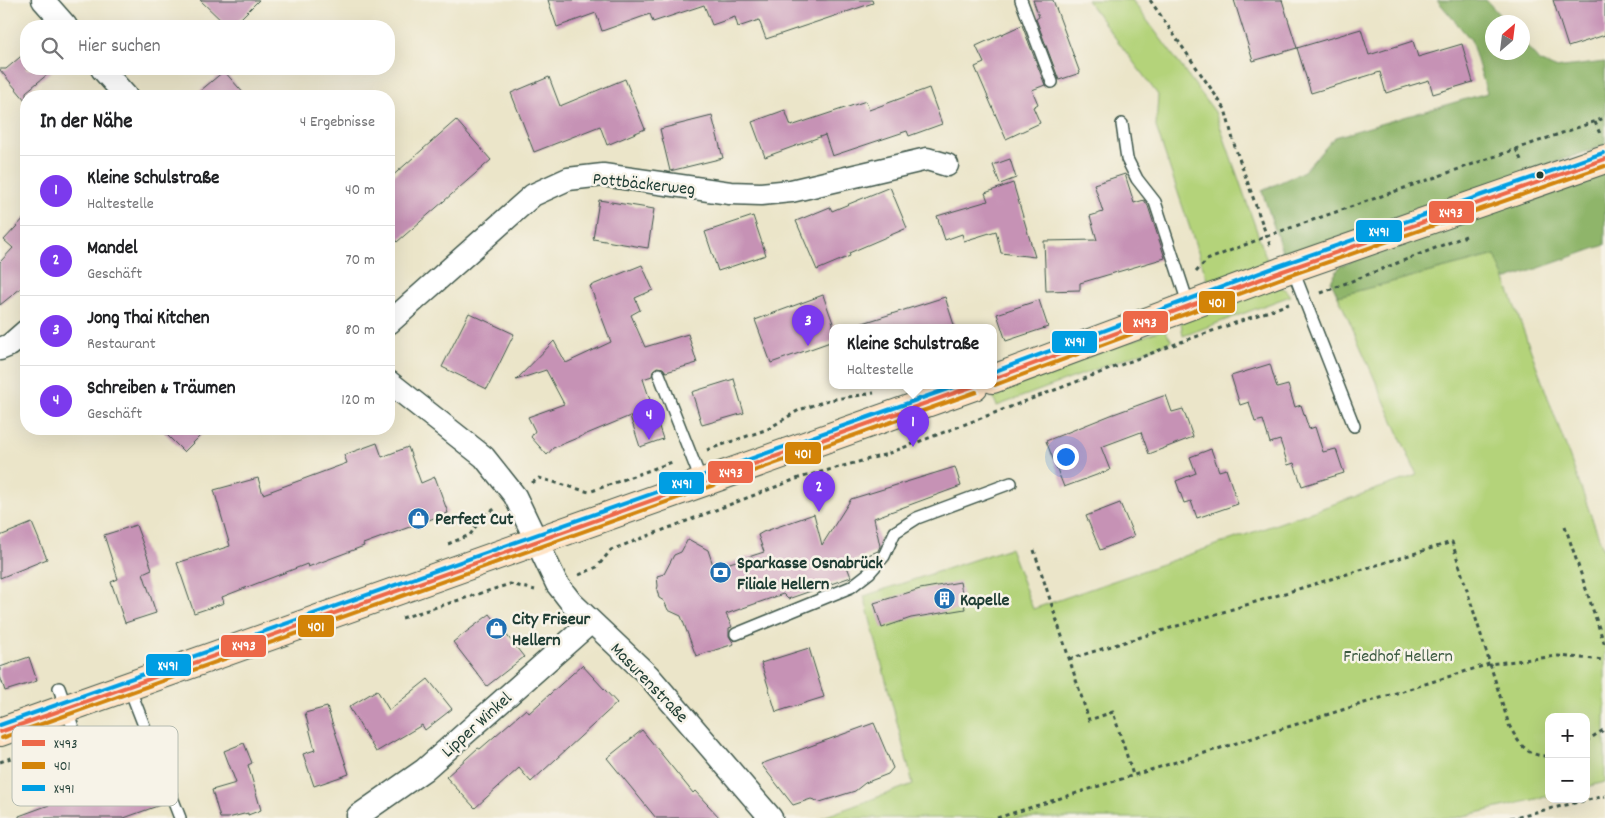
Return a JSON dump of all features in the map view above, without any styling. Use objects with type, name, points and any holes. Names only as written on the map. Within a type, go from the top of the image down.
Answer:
[{"type":"main road","points":[[997,377],[1185,295],[1286,270],[1605,159]]},
{"type":"main road","points":[[2,726],[67,710],[966,389]]},
{"type":"street","points":[[43,0],[61,20]]},
{"type":"street","points":[[107,75],[121,90]]},
{"type":"street","name":"Pottbäckerweg","points":[[395,318],[533,195],[568,179],[603,175],[730,192],[761,194],[791,191],[927,159],[947,165]]},
{"type":"street","points":[[0,349],[10,345],[20,336]]},
{"type":"street","name":"Masurenstraße","points":[[395,387],[484,457],[515,496],[557,584],[571,602],[648,675],[771,818]]},
{"type":"street","name":"Lipper Winkel","points":[[360,818],[358,816],[424,770],[591,622]]},
{"type":"lane","points":[[1021,0],[1052,82]]},
{"type":"lane","points":[[1122,124],[1127,159],[1137,179],[1155,202],[1185,295]]},
{"type":"lane","points":[[1286,270],[1354,426]]},
{"type":"lane","points":[[659,374],[702,483]]},
{"type":"lane","points":[[736,634],[851,587],[869,573],[884,556],[895,532],[917,518],[1011,483]]},
{"type":"lane","points":[[129,687],[144,726]]},
{"type":"lane","points":[[175,806],[180,818]]},
{"type":"path","points":[[1150,0],[1225,110],[1235,147],[1266,236],[1286,270]]},
{"type":"path","points":[[1185,295],[1190,280],[1206,260],[1266,236],[1605,118]]},
{"type":"path","points":[[1516,149],[1524,166]]},
{"type":"path","points":[[445,545],[470,535],[482,518],[540,478],[589,492],[768,429],[799,410],[829,400],[880,392]]},
{"type":"path","points":[[400,619],[510,584],[534,590],[557,584],[597,567],[611,550],[799,478],[884,454],[988,415]]},
{"type":"path","points":[[1565,526],[1605,646]]},
{"type":"path","points":[[1069,659],[1452,542],[1508,725],[1521,746],[1541,756],[1545,756]]},
{"type":"path","points":[[1034,550],[1089,720],[1113,712],[1133,775]]},
{"type":"path","points":[[997,818],[1489,664],[1558,656],[1605,660]]},
{"type":"path","points":[[1590,739],[1605,730]]},
{"type":"path","points":[[0,762],[12,757]]},
{"type":"path","points":[[1510,818],[1605,796]]},
{"type":"green space","points":[[1087,0],[1132,0],[1215,112],[1268,263],[1209,285],[1156,127],[1158,95]]},
{"type":"green space","points":[[1437,0],[1486,0],[1500,15],[1485,15],[1485,60],[1530,60],[1530,50],[1539,61],[1555,68],[1605,62],[1605,145],[1284,257],[1262,191],[1304,171],[1335,137],[1487,93],[1471,40]]},
{"type":"green space","points":[[1605,171],[1605,245],[1505,280],[1495,255],[1338,296],[1331,281],[1340,266]]},
{"type":"green space","name":"Friedhof Hellern","points":[[1496,255],[1605,554],[1605,782],[1590,786],[1590,713],[1545,713],[1545,797],[1455,818],[821,818],[913,784],[864,596],[1010,548],[1033,609],[1417,475],[1338,296]]},
{"type":"green space","points":[[1277,286],[1285,289],[1290,296],[1183,336],[1181,322]]},
{"type":"green space","points":[[1164,329],[1172,341],[997,406],[993,397],[997,390]]},
{"type":"building","points":[[200,0],[259,0],[239,20],[221,20]]},
{"type":"building","points":[[548,0],[872,0],[873,3],[766,39],[759,20],[738,27],[735,17],[712,25],[704,5],[653,22],[650,14],[602,31],[596,13],[557,27]]},
{"type":"building","points":[[1033,0],[1053,0],[1080,73],[1059,80],[1036,19],[1039,17]]},
{"type":"building","points":[[1234,0],[1282,0],[1297,48],[1253,61]]},
{"type":"building","points":[[1553,0],[1605,0],[1605,35],[1568,47]]},
{"type":"building","points":[[1022,25],[1045,85],[1032,90],[1038,104],[1033,107],[1040,123],[1006,139],[975,67],[984,63],[976,46]]},
{"type":"building","points":[[1361,29],[1369,55],[1413,41],[1418,57],[1462,44],[1473,82],[1433,94],[1429,80],[1386,93],[1380,72],[1311,93],[1297,48]]},
{"type":"building","points":[[20,57],[20,75],[47,75],[28,90],[20,90],[20,94],[0,70],[6,69]]},
{"type":"building","points":[[219,75],[228,75],[241,90],[201,90]]},
{"type":"building","points":[[549,77],[560,106],[625,79],[645,129],[607,145],[600,126],[534,152],[511,93]]},
{"type":"building","points":[[929,88],[942,124],[909,136],[907,131],[832,156],[825,135],[765,157],[752,122],[785,110],[791,126],[866,101],[869,110]]},
{"type":"building","points":[[712,116],[723,158],[670,171],[660,129]]},
{"type":"building","points":[[456,120],[491,160],[397,242],[395,240],[395,174]]},
{"type":"building","points":[[1010,159],[1016,178],[1000,184],[993,165]]},
{"type":"building","points":[[1125,174],[1134,203],[1144,200],[1148,206],[1165,258],[1080,283],[1080,290],[1046,291],[1044,241],[1097,240],[1090,216],[1103,212],[1094,184]]},
{"type":"building","points":[[1013,183],[1035,257],[1001,253],[996,231],[964,241],[962,234],[945,240],[937,216],[988,201],[985,193]]},
{"type":"building","points":[[890,187],[907,228],[849,253],[850,256],[817,270],[796,221],[830,207],[832,211]]},
{"type":"building","points":[[599,200],[654,209],[648,248],[593,239]]},
{"type":"building","points":[[753,216],[766,255],[718,271],[705,232]]},
{"type":"building","points":[[20,223],[20,289],[0,305],[0,262],[13,248],[4,240]]},
{"type":"building","points":[[642,265],[653,290],[635,298],[640,310],[631,315],[645,347],[688,334],[697,363],[666,372],[663,368],[657,367],[653,370],[652,376],[643,379],[663,439],[640,447],[630,416],[553,448],[547,455],[531,437],[535,431],[528,417],[564,404],[546,370],[516,380],[554,341],[566,363],[611,342],[590,286]]},
{"type":"building","points":[[823,295],[833,324],[829,324],[829,342],[771,363],[755,320]]},
{"type":"building","points":[[945,297],[954,324],[860,324]]},
{"type":"building","points":[[1039,300],[1048,327],[1006,341],[997,314]]},
{"type":"building","points":[[469,313],[514,334],[487,389],[442,367]]},
{"type":"building","points":[[1270,364],[1277,388],[1288,385],[1295,407],[1301,405],[1309,429],[1315,427],[1323,452],[1336,449],[1344,473],[1302,486],[1294,463],[1288,465],[1280,440],[1270,443],[1263,420],[1255,422],[1249,402],[1240,405],[1231,376]]},
{"type":"building","points":[[734,379],[744,413],[702,425],[692,392]]},
{"type":"building","points":[[1166,395],[1172,412],[1183,409],[1193,437],[1149,454],[1141,432],[1101,447],[1110,470],[1064,487],[1046,441]]},
{"type":"building","points":[[167,435],[201,435],[184,452]]},
{"type":"building","points":[[377,443],[382,457],[408,447],[421,483],[435,477],[448,513],[363,544],[364,546],[308,567],[307,564],[222,597],[224,603],[194,613],[177,563],[230,546],[214,490],[258,478],[263,494],[347,463],[344,455]]},
{"type":"building","points":[[1211,449],[1219,471],[1226,469],[1238,504],[1197,518],[1191,501],[1184,503],[1176,481],[1196,473],[1190,457]]},
{"type":"building","points":[[955,467],[961,486],[874,518],[880,546],[878,551],[846,564],[851,577],[788,599],[783,594],[726,614],[732,627],[729,628],[729,636],[734,644],[696,656],[681,616],[668,610],[664,601],[659,598],[657,576],[664,574],[674,555],[681,552],[688,539],[708,550],[714,568],[764,552],[758,535],[814,514],[822,545],[851,499]]},
{"type":"building","points":[[1120,503],[1134,536],[1100,550],[1086,516]]},
{"type":"building","points":[[32,523],[47,559],[0,578],[0,536]]},
{"type":"building","points":[[136,525],[152,569],[143,573],[156,613],[125,623],[111,582],[118,579],[104,535]]},
{"type":"building","points":[[960,582],[965,609],[911,618],[882,628],[874,603],[920,589]]},
{"type":"building","points":[[490,614],[524,657],[487,686],[453,642]]},
{"type":"building","points":[[809,648],[824,697],[776,712],[761,663]]},
{"type":"building","points":[[29,657],[37,681],[5,691],[0,676],[0,667]]},
{"type":"building","points":[[582,665],[617,703],[531,782],[519,768],[475,808],[446,777],[526,709],[529,713]]},
{"type":"building","points":[[428,679],[452,709],[425,730],[422,725],[376,752],[349,707],[377,690],[389,710]]},
{"type":"building","points":[[327,707],[349,774],[314,786],[303,754],[315,750],[305,713]]},
{"type":"building","points":[[874,723],[893,768],[888,774],[865,783],[855,791],[820,802],[811,799],[793,805],[761,764]]},
{"type":"building","points":[[642,730],[693,793],[695,791],[720,818],[656,818],[607,758]]},
{"type":"building","points":[[244,743],[252,763],[248,765],[261,810],[248,815],[248,813],[220,818],[212,790],[236,783],[224,751]]},
{"type":"building","points":[[46,806],[157,806],[124,818],[19,818],[19,816]]},
{"type":"transit line","name":"X491","points":[[997,371],[1278,266],[1603,153]]},
{"type":"transit line","name":"X493","points":[[997,378],[1280,272],[1605,159]]},
{"type":"transit line","name":"401","points":[[997,384],[1282,278],[1605,166]]},
{"type":"transit line","name":"X491","points":[[0,725],[948,389]]},
{"type":"transit line","name":"X493","points":[[17,726],[966,389]]},
{"type":"transit line","name":"401","points":[[36,726],[976,392]]},
{"type":"transit line","name":"X493","points":[[0,732],[12,728]]},
{"type":"transit line","name":"401","points":[[2,738],[12,734]]},
{"type":"place","name":"Jong Thai Kitchen","points":[[808,346]]},
{"type":"place","name":"Schreiben & Träumen","points":[[649,440]]},
{"type":"place","name":"Kleine Schulstraße","points":[[913,447]]},
{"type":"place","name":"Mandel","points":[[819,512]]},
{"type":"place","name":"Perfect Cut","points":[[419,518]]},
{"type":"place","name":"Sparkasse Osnabrück Filiale Hellern","points":[[721,572]]},
{"type":"place","name":"Kapelle","points":[[944,599]]},
{"type":"place","name":"City Friseur Hellern","points":[[496,628]]}]
